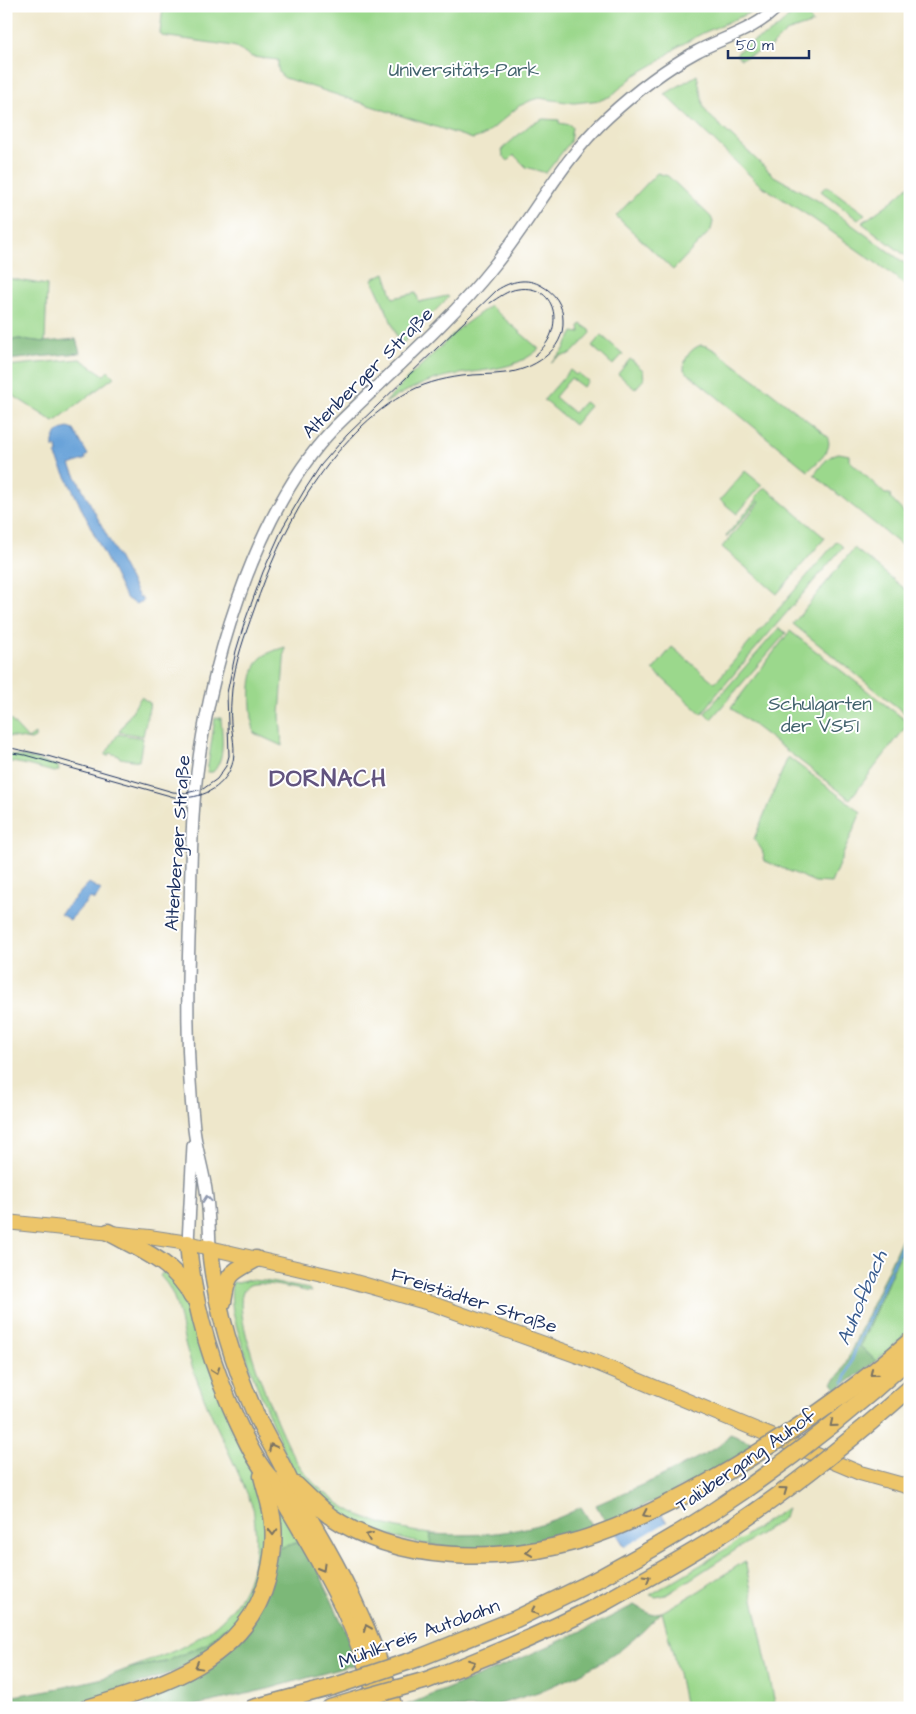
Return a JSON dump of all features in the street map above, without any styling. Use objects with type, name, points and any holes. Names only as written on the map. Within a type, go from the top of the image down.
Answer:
[{"type":"highway","points":[[108,1232],[163,1262],[181,1279],[197,1305]]},
{"type":"highway","points":[[188,1243],[197,1305],[220,1381],[242,1433],[260,1467],[276,1486],[344,1608],[380,1708]]},
{"type":"highway","points":[[210,1248],[222,1314],[240,1376],[255,1412],[291,1480],[298,1498],[356,1602],[378,1655],[394,1708]]},
{"type":"highway","points":[[222,1314],[228,1278],[234,1271],[256,1258]]},
{"type":"highway","points":[[291,1480],[320,1508],[343,1524],[378,1540],[445,1554],[496,1556],[546,1550],[620,1526],[668,1504],[758,1453],[865,1380],[910,1341]]},
{"type":"highway","name":"Talübergang Auhof","points":[[594,1581],[718,1509],[770,1473],[842,1417],[910,1358]]},
{"type":"highway","points":[[345,1705],[427,1680],[509,1648],[605,1602],[686,1556],[737,1524],[832,1454],[910,1388]]},
{"type":"highway","points":[[87,1708],[149,1687],[200,1665],[227,1645],[251,1616],[266,1585],[274,1547],[271,1510],[260,1467]]},
{"type":"highway","name":"Mühlkreis Autobahn","points":[[253,1708],[332,1687],[419,1658],[516,1619],[594,1581]]},
{"type":"main road","name":"Freistädter Straße","points":[[6,1222],[108,1232],[188,1243],[391,1292],[492,1324],[601,1365],[860,1473],[910,1487]]},
{"type":"street","name":"Altenberger Straße","points":[[188,1243],[194,1131],[187,982],[195,792],[206,720],[225,641],[251,569],[278,508],[304,465],[328,434],[456,310],[505,252],[583,143],[606,119],[642,86],[672,66],[760,21],[778,6]]},
{"type":"street","name":"Altenberger Straße","points":[[194,1131],[207,1195],[210,1248]]},
{"type":"green space","name":"Universitäts-Park","points":[[163,6],[760,6],[679,46],[653,65],[635,75],[611,96],[601,100],[574,103],[539,98],[532,100],[519,106],[485,135],[473,139],[285,78],[279,72],[278,60],[252,57],[236,47],[227,45],[162,36],[160,33]]},
{"type":"green space","points":[[798,6],[802,6],[813,23],[786,32],[771,47],[741,59],[736,55],[744,47],[776,29]]},
{"type":"green space","points":[[697,75],[704,108],[709,115],[774,176],[822,203],[910,267],[910,288],[812,218],[759,184],[665,94]]},
{"type":"green space","points":[[543,119],[559,120],[559,123],[572,127],[570,142],[546,173],[526,167],[514,155],[508,161],[503,156],[502,149],[530,125]]},
{"type":"green space","points":[[657,173],[668,176],[711,217],[713,222],[711,230],[673,270],[616,216]]},
{"type":"green space","points":[[910,184],[910,259],[862,223],[893,200]]},
{"type":"green space","points":[[827,186],[865,214],[858,220],[821,191]]},
{"type":"green space","points":[[385,273],[393,298],[416,293],[419,302],[449,297],[402,343],[398,340],[372,279]]},
{"type":"green space","points":[[6,278],[47,285],[45,342],[19,339],[6,341]]},
{"type":"green space","points":[[490,306],[539,349],[518,362],[507,366],[448,376],[431,381],[385,403],[461,327]]},
{"type":"green space","points":[[581,324],[590,330],[591,333],[571,354],[560,356],[551,362],[563,351],[573,332],[580,332],[579,327]]},
{"type":"green space","points":[[601,335],[623,354],[613,365],[592,346]]},
{"type":"green space","points":[[19,339],[45,342],[76,339],[80,353],[6,360],[6,341]]},
{"type":"green space","points":[[701,345],[716,351],[826,435],[829,445],[827,450],[808,471],[684,370],[688,354]]},
{"type":"green space","points":[[80,359],[104,375],[108,371],[114,377],[54,422],[6,391],[6,366]]},
{"type":"green space","points":[[630,359],[643,370],[644,379],[635,389],[618,374]]},
{"type":"green space","points":[[570,370],[576,375],[578,373],[588,381],[583,387],[571,378],[555,397],[574,413],[584,402],[590,406],[574,425],[544,400]]},
{"type":"green space","points":[[839,453],[849,455],[849,460],[885,494],[890,494],[891,499],[910,519],[910,552],[814,475],[828,458]]},
{"type":"green space","points":[[745,471],[762,485],[737,514],[720,500]]},
{"type":"green space","points":[[765,487],[825,538],[777,594],[722,547],[760,502],[727,537],[757,499],[755,497]]},
{"type":"green space","points":[[837,541],[843,547],[716,695],[702,714],[653,670],[672,647],[715,683]]},
{"type":"green space","points":[[854,548],[910,593],[910,711],[907,715],[793,624]]},
{"type":"green space","points":[[779,628],[786,633],[711,719],[705,713]]},
{"type":"green space","name":"Schulgarten der VS51","points":[[790,631],[909,723],[850,799],[731,708]]},
{"type":"green space","points":[[285,647],[280,715],[282,746],[254,733],[251,685],[260,659],[268,653]]},
{"type":"green space","points":[[141,697],[150,703],[143,736],[119,732]]},
{"type":"green space","points":[[6,715],[28,739],[35,734],[35,738],[31,740],[6,736]]},
{"type":"green space","points":[[215,718],[221,718],[222,754],[213,772],[207,772]]},
{"type":"green space","points":[[118,734],[143,738],[139,761],[120,758],[110,753],[108,756],[105,755]]},
{"type":"green space","points":[[6,754],[58,766],[59,771],[54,772],[6,761]]},
{"type":"green space","points":[[788,757],[861,812],[831,883],[815,882],[765,861],[762,850],[754,839]]},
{"type":"green space","points":[[910,1220],[910,1231],[860,1346],[876,1361],[837,1390],[832,1383],[842,1371]]},
{"type":"green space","points":[[910,1231],[910,1331],[876,1361],[860,1346]]},
{"type":"green space","points":[[163,1272],[171,1278],[188,1302],[248,1460],[261,1489],[270,1534],[254,1603],[230,1634],[224,1628],[206,1644],[165,1662],[130,1668],[176,1650],[216,1625],[231,1610],[242,1594],[250,1575],[254,1555],[253,1508],[198,1383],[190,1361],[174,1297],[166,1282],[160,1276]]},
{"type":"green space","points":[[249,1280],[309,1289],[311,1292],[269,1284],[253,1284],[243,1291],[241,1305],[244,1324],[258,1374],[278,1424],[298,1463],[314,1483],[340,1504],[377,1522],[431,1534],[430,1545],[394,1537],[343,1516],[314,1495],[297,1476],[284,1452],[257,1386],[234,1316],[231,1293],[232,1282],[238,1283]]},
{"type":"green space","points":[[730,1434],[751,1442],[748,1451],[670,1494],[606,1523],[596,1505],[658,1478],[697,1458],[719,1446]]},
{"type":"green space","points":[[274,1494],[302,1541],[279,1548]]},
{"type":"green space","points":[[581,1507],[594,1528],[539,1544],[473,1549],[430,1545],[431,1534],[489,1534],[527,1528],[563,1516]]},
{"type":"green space","points":[[787,1508],[784,1518],[666,1595],[656,1597],[650,1595],[707,1561]]},
{"type":"green space","points":[[302,1541],[318,1570],[360,1663],[268,1689],[202,1704],[182,1708],[143,1708],[153,1693],[222,1657],[279,1548]]},
{"type":"green space","points":[[745,1561],[776,1708],[685,1708],[662,1612]]},
{"type":"green space","points":[[634,1605],[650,1614],[662,1612],[623,1648],[602,1662],[575,1676],[538,1692],[488,1708],[404,1708],[404,1706],[549,1646]]},
{"type":"green space","points":[[224,1628],[230,1634],[176,1671],[86,1702],[61,1708],[6,1708],[6,1677],[9,1677],[14,1696],[65,1687],[103,1678],[130,1668],[165,1662],[206,1644]]},
{"type":"water","points":[[69,428],[74,430],[88,455],[85,457],[86,459],[70,465],[139,597],[143,601],[136,604],[127,599],[122,591],[55,454],[58,453],[57,447],[53,447],[55,436],[62,430]]},
{"type":"water","points":[[89,883],[101,890],[95,900],[90,898],[70,920],[60,914]]},
{"type":"water","points":[[657,1506],[693,1565],[651,1590],[615,1531]]},
{"type":"pier","points":[[718,1490],[745,1537],[700,1564],[673,1519]]},
{"type":"pier","points":[[669,1521],[695,1566],[650,1592],[623,1548]]},
{"type":"waterway","name":"Auhofbach","points":[[844,1382],[857,1345],[910,1227]]},
{"type":"tram line","points":[[6,747],[44,755],[173,792],[186,793],[203,789],[217,779],[226,766],[229,756],[227,693],[236,651],[246,618],[263,572],[283,527],[321,465],[347,435],[497,290],[513,282],[525,281],[536,283],[551,292],[562,309],[562,331],[559,341],[545,357],[526,368],[515,371],[500,374],[467,375],[431,382],[410,391],[388,404],[362,426],[338,451],[308,493],[292,521],[265,579],[244,639],[235,669],[232,689],[233,759],[230,770],[220,784],[198,796],[174,797],[25,755],[6,752]]},
{"type":"tram line","points":[[490,303],[518,289],[532,289],[550,301],[554,323],[551,335],[534,356]]},
{"type":"district","name":"DORNACH","points":[[328,779]]}]
